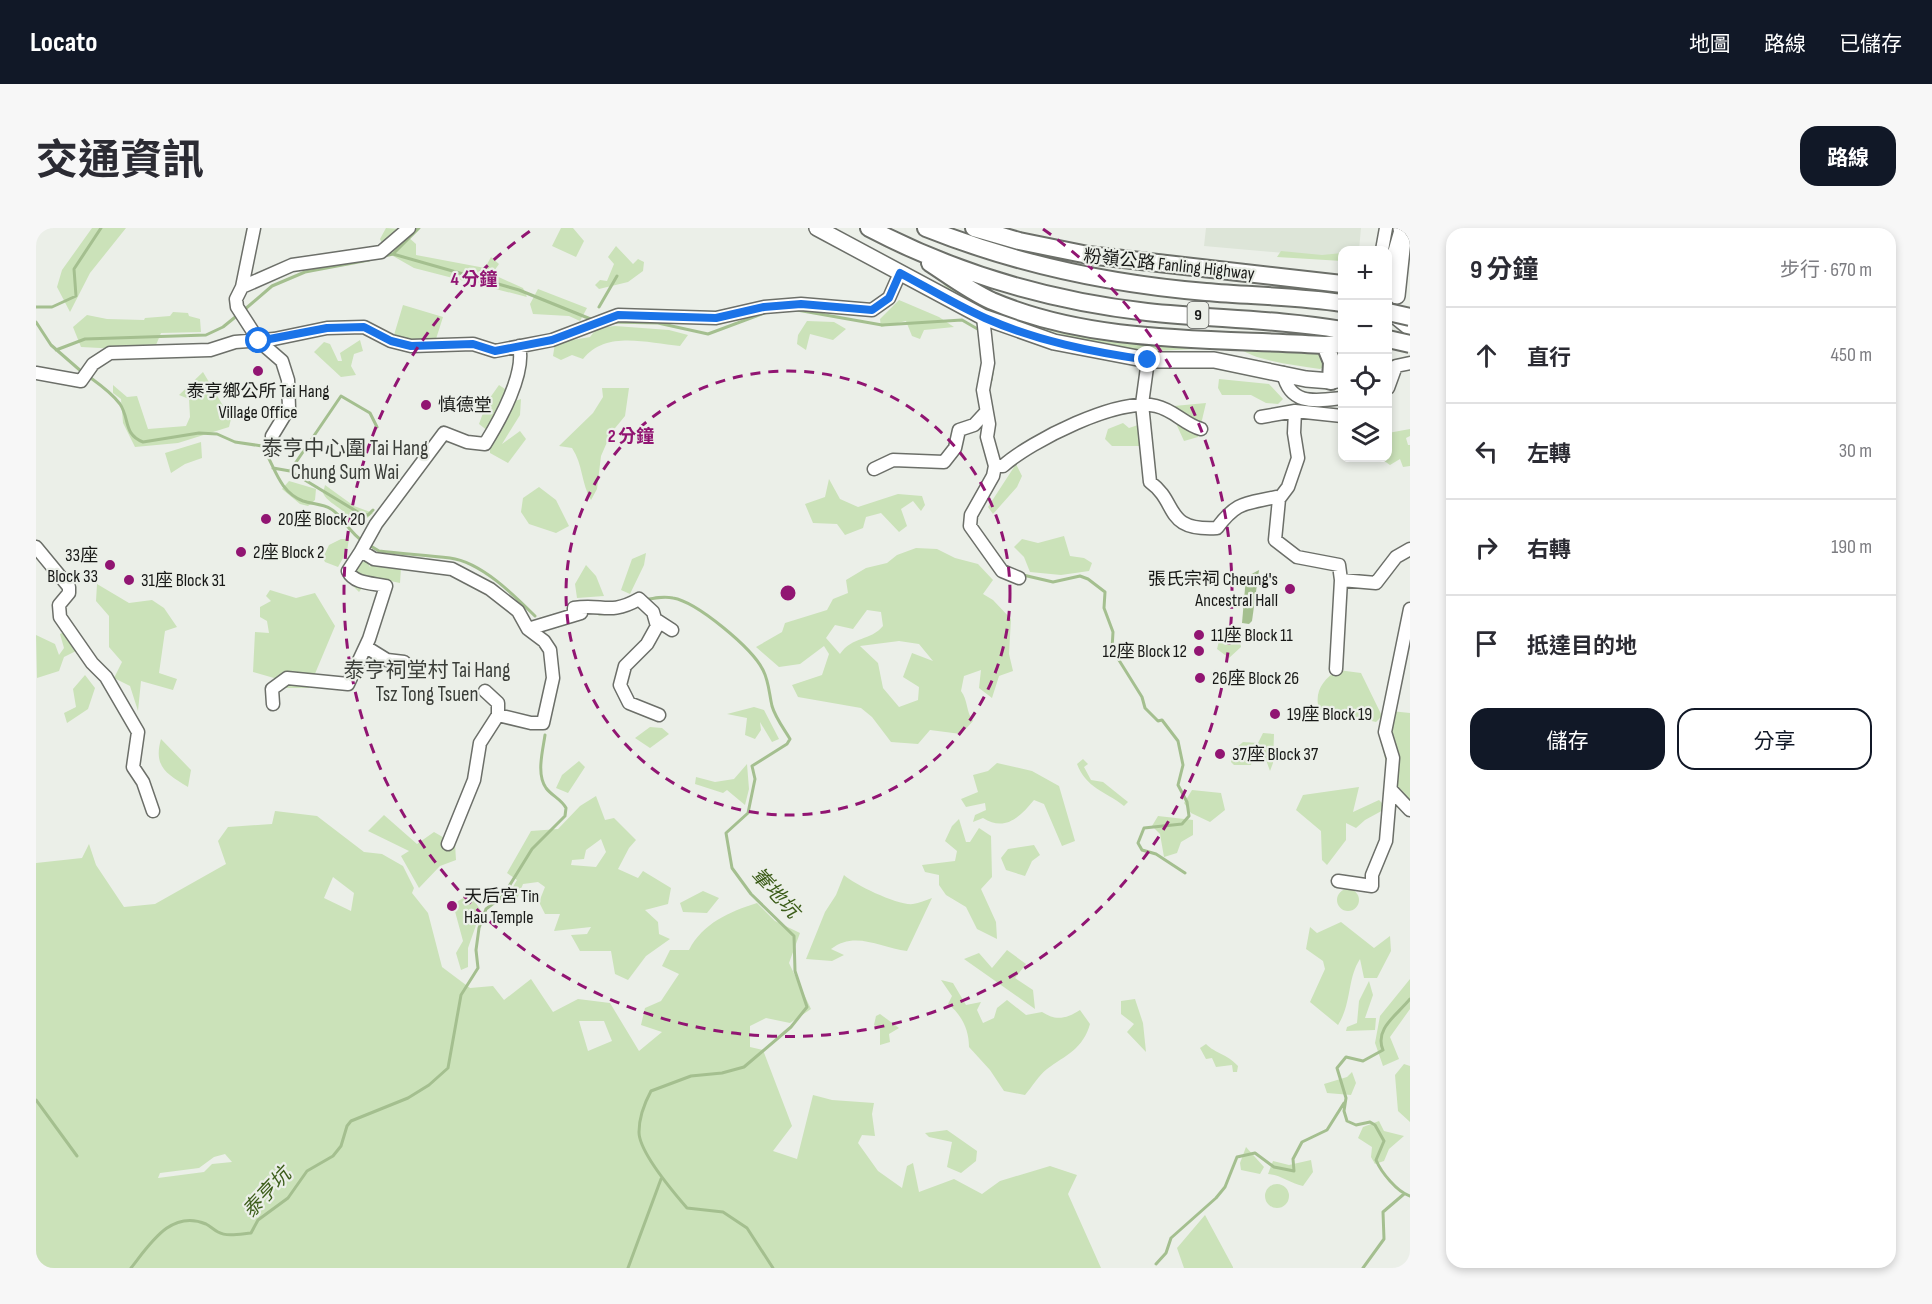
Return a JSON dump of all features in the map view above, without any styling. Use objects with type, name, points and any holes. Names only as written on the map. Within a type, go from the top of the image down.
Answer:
[{"type":"highway","name":"9","points":[[869,228],[990,279],[1039,293],[1138,311],[1281,322],[1338,329]]},
{"type":"highway","name":"粉嶺公路 Fanling Highway","points":[[926,228],[993,253],[1067,272],[1154,286],[1338,303]]},
{"type":"highway","points":[[974,228],[1019,241],[1088,255],[1338,284]]},
{"type":"highway","points":[[889,238],[985,297],[1051,320],[1088,328],[1163,336],[1338,344]]},
{"type":"highway","points":[[1393,300],[1410,317]]},
{"type":"highway","points":[[1392,340],[1410,344]]},
{"type":"highway","points":[[1325,345],[1338,377]]},
{"type":"main road","points":[[817,228],[900,273],[984,328],[1148,360],[1214,360],[1283,373],[1338,379]]},
{"type":"main road","points":[[1401,228],[1403,240],[1393,300],[1410,328]]},
{"type":"main road","points":[[1392,339],[1410,338]]},
{"type":"street","points":[[254,228],[242,287],[236,299],[240,312],[259,341],[282,361],[288,380],[288,408],[272,436]]},
{"type":"street","points":[[242,287],[292,265],[381,252],[409,228]]},
{"type":"street","points":[[1383,246],[1386,228]]},
{"type":"street","points":[[36,373],[81,381],[93,364],[110,353],[210,350],[235,342],[259,341],[327,328],[364,327],[391,341],[411,346],[473,344],[495,351],[552,340],[618,315],[716,318],[764,307],[801,304],[872,310],[889,298],[900,273]]},
{"type":"street","points":[[984,328],[988,363],[983,390],[989,424],[987,437],[998,466]]},
{"type":"street","points":[[273,704],[272,689],[287,678],[348,684],[366,647],[386,586],[356,581],[348,574],[348,571],[376,524],[444,433],[467,442],[485,444],[511,392],[520,364],[519,346]]},
{"type":"street","points":[[1148,360],[1142,404],[1150,482],[1161,490],[1173,516],[1200,529],[1217,528],[1230,510],[1237,505],[1276,497],[1279,499]]},
{"type":"street","points":[[1392,374],[1396,366],[1410,363]]},
{"type":"street","points":[[1283,373],[1289,392],[1298,398],[1338,398]]},
{"type":"street","points":[[1019,578],[1002,571],[970,526],[971,515],[998,466],[1083,420],[1109,410],[1142,404],[1169,410],[1191,426],[1201,429]]},
{"type":"street","points":[[1295,411],[1294,433],[1298,458],[1288,487],[1279,499],[1275,540],[1297,557],[1312,562],[1339,565],[1341,580],[1336,669]]},
{"type":"street","points":[[1261,417],[1295,411],[1338,416]]},
{"type":"street","points":[[874,470],[893,460],[944,462],[955,448],[959,430],[974,424],[986,412]]},
{"type":"street","points":[[36,547],[69,587],[69,592],[59,606],[60,617],[92,663],[106,677],[138,732],[133,767],[143,782],[153,811]]},
{"type":"street","points":[[363,549],[374,559],[452,569],[490,589],[518,611],[528,629],[544,641],[550,650],[554,678],[543,723],[531,723],[498,715]]},
{"type":"street","points":[[1341,580],[1376,583],[1396,557],[1410,549]]},
{"type":"street","points":[[574,614],[574,608],[615,610],[641,602],[653,612],[657,626],[647,644],[625,666],[620,685],[629,703],[658,715]]},
{"type":"street","points":[[1338,881],[1372,886],[1372,875],[1386,842],[1393,758],[1385,732],[1410,609]]},
{"type":"street","points":[[528,629],[574,614],[595,612]]},
{"type":"street","points":[[655,619],[672,630]]},
{"type":"street","points":[[366,647],[387,660],[404,662]]},
{"type":"street","points":[[448,844],[474,780],[480,743],[498,715],[498,703],[485,692]]},
{"type":"street","points":[[1392,791],[1410,810]]},
{"type":"shaded area","points":[[92,228],[126,228],[90,273],[70,312],[57,287],[62,270]]},
{"type":"shaded area","points":[[386,228],[399,229],[416,244],[416,255],[485,268],[491,257],[499,264],[492,274],[523,288],[527,297],[414,268],[386,252],[380,239]]},
{"type":"shaded area","points":[[561,228],[573,228],[584,241],[576,257],[552,246]]},
{"type":"shaded area","points":[[1206,228],[1361,228],[1359,246],[1338,246],[1338,258],[1204,246]]},
{"type":"shaded area","points":[[616,246],[633,264],[638,259],[644,262],[643,271],[628,282],[599,289],[595,285],[600,280],[607,281],[614,264],[608,257]]},
{"type":"shaded area","points":[[1281,251],[1322,255],[1338,253],[1338,261],[1277,257]]},
{"type":"shaded area","points":[[939,275],[1055,326],[1315,352],[1322,356],[1325,366],[1320,369],[1280,363],[1236,349],[1144,351],[1090,342],[1034,326],[980,306],[946,287]]},
{"type":"shaded area","points":[[538,289],[587,308],[580,321],[569,316],[533,314],[530,304]]},
{"type":"shaded area","points":[[899,300],[939,317],[954,327],[924,330],[920,339],[912,336],[906,321],[881,327],[880,319]]},
{"type":"shaded area","points":[[403,305],[443,317],[436,339],[420,342],[394,335]]},
{"type":"shaded area","points":[[173,312],[188,313],[189,316],[200,319],[201,332],[161,333],[156,345],[120,349],[81,347],[73,327],[87,315],[107,319],[144,320],[145,318],[170,316]]},
{"type":"shaded area","points":[[807,321],[834,322],[846,329],[833,340],[810,334],[806,350],[797,344],[798,335]]},
{"type":"shaded area","points":[[615,326],[669,330],[688,335],[680,346],[641,341],[615,341],[592,350],[583,359],[572,355],[561,360],[553,356],[555,343],[590,337],[597,328]]},
{"type":"shaded area","points":[[360,340],[363,351],[354,354],[351,366],[356,375],[341,377],[314,352],[324,342],[330,344],[338,361],[342,361],[340,353]]},
{"type":"shaded area","points":[[203,372],[231,419],[229,427],[178,443],[135,447],[123,423],[121,399],[113,393],[113,385],[127,397],[137,396],[148,429],[186,426],[190,417],[189,399],[179,395]]},
{"type":"shaded area","points":[[1219,379],[1269,384],[1283,399],[1278,404],[1266,403],[1251,395],[1222,395],[1218,388]]},
{"type":"shaded area","points":[[499,385],[508,391],[488,431],[479,424],[487,402]]},
{"type":"shaded area","points":[[602,388],[629,388],[625,416],[611,433],[601,456],[597,489],[591,500],[576,454],[572,448],[559,446],[593,413],[603,397]]},
{"type":"shaded area","points":[[521,399],[520,415],[502,444],[520,431],[526,439],[508,463],[490,453],[490,445],[512,402]]},
{"type":"shaded area","points":[[1206,403],[1198,437],[1184,441],[1174,419],[1174,406]]},
{"type":"shaded area","points":[[1123,423],[1129,428],[1141,424],[1142,446],[1112,446],[1105,439],[1108,429]]},
{"type":"shaded area","points":[[1410,429],[1410,436],[1406,438],[1410,445],[1410,466],[1403,467],[1400,459],[1390,465],[1386,462],[1392,462],[1392,432]]},
{"type":"shaded area","points":[[201,442],[202,458],[185,464],[171,473],[165,453]]},
{"type":"shaded area","points":[[1016,464],[1022,476],[1017,487],[993,514],[988,507]]},
{"type":"shaded area","points":[[829,479],[840,499],[858,507],[898,494],[922,496],[925,505],[921,511],[913,501],[901,509],[907,526],[899,532],[881,513],[866,517],[863,528],[845,535],[837,524],[813,523],[805,504],[825,497]]},
{"type":"shaded area","points":[[289,481],[316,489],[315,500],[308,506],[300,504],[282,489]]},
{"type":"shaded area","points":[[325,485],[354,506],[373,513],[366,519],[348,518],[325,497],[323,493]]},
{"type":"shaded area","points":[[539,487],[556,500],[569,526],[556,533],[529,524],[521,512],[523,498]]},
{"type":"shaded area","points":[[1064,536],[1070,556],[1084,558],[1092,563],[1089,571],[1061,575],[1030,572],[1024,557],[1014,547],[1022,539],[1038,543]]},
{"type":"shaded area","points":[[341,539],[349,539],[347,551],[338,567],[325,562],[323,558],[329,545]]},
{"type":"shaded area","points":[[916,548],[937,549],[955,558],[978,564],[993,580],[983,594],[993,600],[1011,619],[1009,654],[1013,671],[999,676],[992,698],[979,688],[981,670],[964,676],[961,691],[973,721],[961,734],[930,730],[918,744],[891,742],[872,717],[861,708],[798,697],[792,685],[822,675],[829,654],[824,646],[800,664],[779,667],[756,647],[782,632],[785,623],[827,610],[833,599],[848,593],[846,580],[866,568],[887,563],[897,555]],"holes":[[[867,610],[881,612],[883,626],[873,634],[850,644],[840,654],[826,638],[835,625],[853,629]],[[899,641],[919,644],[933,661],[912,653],[903,677],[919,687],[918,700],[899,707],[883,688],[878,663],[860,646]]]},
{"type":"shaded area","points":[[646,553],[644,565],[630,594],[621,590],[632,559]]},
{"type":"shaded area","points":[[358,562],[367,562],[370,567],[371,564],[401,568],[400,583],[371,577],[359,592],[349,582]]},
{"type":"shaded area","points":[[586,565],[596,576],[604,596],[577,598],[575,584]]},
{"type":"shaded area","points":[[1259,570],[1252,621],[1249,624],[1242,623],[1246,577]]},
{"type":"shaded area","points":[[97,584],[129,603],[152,600],[164,608],[177,627],[165,631],[159,673],[177,679],[173,690],[141,681],[138,711],[130,686],[114,678],[122,662],[109,647],[109,616],[96,601]]},
{"type":"shaded area","points":[[270,590],[296,598],[315,593],[335,626],[309,688],[282,688],[281,680],[253,672],[255,632],[269,633],[267,621],[260,617],[260,607],[271,601],[266,596]]},
{"type":"shaded area","points":[[1238,631],[1241,647],[1229,658],[1217,649],[1221,633]]},
{"type":"shaded area","points":[[64,632],[76,651],[64,657],[59,671],[37,678],[36,635],[55,644],[59,655],[64,648],[60,634]]},
{"type":"shaded area","points":[[1338,670],[1361,673],[1382,716],[1376,722],[1319,709],[1318,697],[1321,686]]},
{"type":"shaded area","points":[[85,675],[95,688],[88,709],[67,723],[64,713],[76,707],[73,689]]},
{"type":"shaded area","points":[[754,707],[764,710],[779,739],[772,742],[760,722],[761,730],[755,739],[745,735],[747,718],[727,714]]},
{"type":"shaded area","points":[[1391,711],[1410,713],[1410,813],[1405,794],[1390,781],[1381,741],[1388,737]]},
{"type":"shaded area","points":[[650,727],[662,728],[669,734],[650,748],[635,738]]},
{"type":"shaded area","points":[[1263,733],[1274,734],[1273,763],[1270,771],[1265,757],[1255,750],[1251,765],[1234,765],[1231,762],[1234,750],[1243,742],[1258,743]]},
{"type":"shaded area","points":[[161,739],[191,770],[188,787],[168,773],[160,763]]},
{"type":"shaded area","points":[[1083,759],[1088,764],[1084,767],[1091,780],[1103,782],[1128,802],[1124,806],[1085,779],[1077,764]]},
{"type":"shaded area","points":[[579,761],[585,767],[568,793],[556,788],[562,775]]},
{"type":"shaded area","points":[[997,763],[1032,771],[1059,786],[1075,841],[1062,846],[1044,804],[1034,800],[1012,821],[998,823],[983,818],[973,822],[975,815],[986,810],[985,803],[966,807],[961,799],[978,792],[973,775],[988,771]]},
{"type":"shaded area","points":[[747,764],[749,789],[745,805],[727,790],[723,793],[695,784],[696,777],[715,782],[734,779]]},
{"type":"shaded area","points":[[1359,787],[1353,812],[1379,800],[1387,808],[1365,820],[1356,828],[1346,823],[1346,840],[1327,865],[1322,860],[1321,831],[1296,810],[1303,795]]},
{"type":"shaded area","points":[[1192,790],[1221,793],[1225,810],[1210,822],[1191,813],[1184,803]]},
{"type":"shaded area","points":[[596,796],[605,820],[614,818],[636,840],[618,869],[638,878],[643,871],[671,888],[668,904],[645,910],[658,922],[659,934],[670,939],[646,956],[628,980],[615,974],[611,951],[580,951],[571,935],[587,934],[591,927],[554,931],[560,914],[545,914],[539,902],[545,887],[538,882],[523,884],[515,904],[505,900],[517,880],[507,873],[531,831],[558,829],[580,806]],"holes":[[[601,839],[606,852],[596,867],[571,865],[572,860],[584,859],[586,850]]]},
{"type":"shaded area","points":[[275,811],[317,816],[364,852],[382,854],[403,866],[414,888],[412,893],[428,913],[442,967],[470,988],[493,986],[504,1000],[531,979],[553,1012],[578,999],[610,1003],[639,1051],[662,1032],[641,1025],[645,1008],[661,1001],[679,974],[662,966],[670,950],[689,950],[709,926],[737,910],[757,903],[775,921],[800,933],[789,963],[811,1009],[790,1023],[766,1018],[750,1026],[750,1047],[763,1050],[792,1126],[773,1151],[797,1159],[813,1095],[832,1100],[874,1103],[872,1114],[875,1136],[862,1135],[858,1143],[878,1171],[902,1188],[907,1166],[913,1163],[919,1192],[954,1179],[982,1194],[1000,1181],[1050,1166],[1077,1175],[1068,1194],[1101,1268],[36,1268],[36,863],[82,858],[89,844],[96,865],[124,907],[155,904],[226,864],[218,841],[228,827],[272,824]],"holes":[[[333,877],[354,893],[351,911],[324,898]],[[579,1021],[604,1021],[612,1041],[588,1051]],[[225,1154],[232,1162],[212,1164],[204,1172],[158,1178],[160,1173],[199,1168],[214,1157]]]},
{"type":"shaded area","points":[[384,815],[417,844],[434,832],[455,844],[456,860],[440,866],[419,888],[401,856],[409,851],[368,831]]},
{"type":"shaded area","points":[[1158,816],[1193,820],[1193,835],[1181,842],[1177,853],[1164,857],[1160,834],[1152,826]]},
{"type":"shaded area","points":[[959,819],[966,842],[970,842],[979,828],[991,836],[992,877],[981,889],[996,922],[997,939],[977,929],[966,907],[946,895],[939,885],[939,875],[925,872],[922,865],[955,861],[957,851],[945,841],[952,826]]},
{"type":"shaded area","points":[[1034,845],[1040,855],[1032,861],[1025,876],[1006,870],[1001,858],[1008,849]]},
{"type":"shaded area","points":[[844,875],[867,889],[898,902],[913,904],[932,898],[907,951],[859,940],[849,941],[831,949],[844,955],[832,961],[806,959],[825,912],[836,895]]},
{"type":"shaded area","points":[[1348,889],[1356,892],[1359,900],[1356,908],[1348,911],[1340,908],[1337,900],[1340,892]]},
{"type":"shaded area","points":[[703,891],[719,898],[707,913],[683,912],[680,903]]},
{"type":"shaded area","points":[[470,894],[481,911],[468,948],[468,967],[461,970],[456,953],[463,941],[453,904]]},
{"type":"shaded area","points":[[1341,922],[1374,948],[1390,936],[1391,951],[1377,978],[1364,978],[1360,959],[1353,975],[1346,1008],[1338,1025],[1310,1002],[1325,969],[1323,961],[1306,949],[1310,927],[1317,933]]},
{"type":"shaded area","points":[[1007,950],[1026,964],[1015,978],[1033,990],[1035,1009],[964,959],[979,953],[992,968]]},
{"type":"shaded area","points":[[1410,979],[1410,1009],[1390,1037],[1399,1059],[1383,1066],[1375,1043],[1380,1016]]},
{"type":"shaded area","points":[[941,980],[953,983],[966,1005],[981,1002],[977,1010],[983,1023],[994,1018],[997,1008],[1007,1000],[1026,1015],[1042,1012],[1061,1018],[1080,1010],[1090,1024],[1078,1046],[1044,1072],[1025,1095],[1004,1091],[990,1070],[969,1047],[964,1023],[948,1004],[952,996]]},
{"type":"shaded area","points":[[1369,981],[1373,995],[1365,1018],[1376,1018],[1375,1030],[1346,1031],[1347,1027],[1357,1023],[1359,1001]]},
{"type":"shaded area","points":[[1135,999],[1143,1023],[1146,1052],[1127,1032],[1134,1024],[1121,1014],[1121,1001]]},
{"type":"shaded area","points":[[880,1014],[899,1028],[889,1034],[890,1042],[880,1045],[880,1029],[874,1025],[876,1016]]},
{"type":"shaded area","points":[[1206,1044],[1234,1062],[1238,1066],[1237,1072],[1233,1072],[1232,1065],[1216,1067],[1212,1058],[1206,1059],[1200,1048]]},
{"type":"shaded area","points":[[1404,1064],[1410,1066],[1410,1122],[1398,1111],[1395,1075]]},
{"type":"shaded area","points":[[1352,1072],[1356,1083],[1351,1095],[1327,1093],[1324,1084],[1347,1077]]},
{"type":"shaded area","points":[[1379,1121],[1384,1131],[1404,1136],[1389,1149],[1384,1161],[1375,1164],[1371,1157],[1372,1147],[1358,1138],[1363,1127]]},
{"type":"shaded area","points":[[947,1130],[977,1151],[976,1161],[961,1173],[947,1167],[952,1142],[929,1137],[925,1133]]},
{"type":"shaded area","points":[[1246,1147],[1264,1167],[1260,1174],[1241,1170],[1240,1163]]},
{"type":"shaded area","points":[[1311,1160],[1313,1172],[1303,1186],[1268,1174],[1273,1161],[1289,1165]]},
{"type":"shaded area","points":[[1277,1184],[1286,1187],[1289,1196],[1286,1205],[1277,1208],[1268,1205],[1265,1196],[1268,1187]]},
{"type":"shaded area","points":[[1205,1215],[1233,1268],[1184,1268],[1177,1248]]},
{"type":"waterway","points":[[36,307],[52,307],[76,296],[74,269],[101,228]]},
{"type":"waterway","points":[[384,256],[393,254],[419,228]]},
{"type":"waterway","points":[[393,254],[519,290],[593,320]]},
{"type":"waterway","points":[[244,310],[272,286],[305,272],[369,260]]},
{"type":"waterway","points":[[599,307],[617,276]]},
{"type":"waterway","points":[[797,310],[882,325],[962,320],[981,331]]},
{"type":"waterway","points":[[611,322],[658,323],[708,334],[767,312]]},
{"type":"waterway","points":[[56,350],[85,339],[206,335],[223,327],[239,314]]},
{"type":"waterway","points":[[36,322],[51,345],[82,372]]},
{"type":"waterway","points":[[991,380],[993,366]]},
{"type":"waterway","points":[[88,376],[120,404],[132,435],[143,442],[199,433],[217,434],[235,442],[262,446],[288,491],[303,501],[331,509],[364,542]]},
{"type":"waterway","points":[[290,471],[341,396],[370,413],[377,427]]},
{"type":"waterway","points":[[273,468],[290,471],[361,514],[368,515],[373,510]]},
{"type":"waterway","points":[[369,545],[379,551],[462,561],[496,581],[535,616]]},
{"type":"waterway","points":[[1023,575],[1053,582],[1080,576],[1105,592],[1104,608],[1113,632],[1112,649],[1142,697],[1145,708],[1158,721],[1162,720],[1178,741],[1183,765],[1178,785],[1187,802],[1189,816],[1182,824],[1144,828],[1138,843],[1142,850],[1156,854],[1185,873]]},
{"type":"waterway","name":"輋地坑","points":[[645,600],[666,597],[683,601],[723,627],[748,650],[763,670],[773,710],[790,739],[787,744],[752,766],[755,779],[748,813],[726,833],[732,868],[751,894],[794,936],[795,971],[807,1007],[791,1027],[744,1067],[722,1073],[691,1076],[651,1091],[642,1111],[639,1132],[651,1161],[687,1208],[723,1212],[747,1228],[773,1268]]},
{"type":"waterway","name":"輋地坑","points":[[599,614],[623,612]]},
{"type":"waterway","name":"泰亨坑","points":[[131,1268],[162,1231],[182,1221],[206,1224],[225,1234],[251,1233],[258,1220],[288,1198],[307,1171],[333,1156],[341,1146],[347,1126],[351,1121],[408,1098],[429,1085],[448,1068],[461,995],[478,968],[476,950],[479,928],[486,909],[503,896],[532,849],[565,816],[566,808],[546,788],[541,776],[545,735]]},
{"type":"waterway","points":[[1410,999],[1384,1029],[1381,1042],[1383,1050],[1363,1061],[1346,1057],[1337,1068],[1346,1098],[1344,1111],[1347,1121],[1356,1125],[1370,1122],[1375,1125],[1384,1141],[1376,1160],[1378,1165],[1395,1186],[1410,1196]]},
{"type":"waterway","points":[[36,1100],[77,1156]]},
{"type":"waterway","points":[[1156,1264],[1166,1253],[1171,1238],[1216,1198],[1225,1187],[1237,1157],[1255,1153],[1274,1167],[1294,1171],[1293,1159],[1302,1142],[1327,1130],[1344,1103]]},
{"type":"waterway","points":[[628,1268],[661,1179]]},
{"type":"waterway","points":[[1363,1268],[1384,1239],[1383,1212],[1404,1194]]},
{"type":"place","name":"泰亨鄉公所 Tai Hang Village Office","points":[[258,371]]},
{"type":"place","name":"慎德堂","points":[[426,405]]},
{"type":"place","name":"20座 Block 20","points":[[266,519]]},
{"type":"place","name":"2座 Block 2","points":[[241,552]]},
{"type":"place","name":"33座 Block 33","points":[[110,565]]},
{"type":"place","name":"31座 Block 31","points":[[129,580]]},
{"type":"place","name":"張氏宗祠 Cheung's Ancestral Hall","points":[[1290,589]]},
{"type":"place","name":"11座 Block 11","points":[[1199,635]]},
{"type":"place","name":"12座 Block 12","points":[[1199,651]]},
{"type":"place","name":"26座 Block 26","points":[[1200,678]]},
{"type":"place","name":"19座 Block 19","points":[[1275,714]]},
{"type":"place","name":"37座 Block 37","points":[[1220,754]]},
{"type":"place","name":"天后宮 Tin Hau Temple","points":[[452,906]]},
{"type":"district","name":"泰亨中心圍 Tai Hang Chung Sum Wai","points":[[345,460]]},
{"type":"district","name":"泰亨祠堂村 Tai Hang Tsz Tong Tsuen","points":[[427,682]]},
{"type":"route","points":[[259,341],[312,333],[327,328],[364,327],[391,341],[411,346],[454,347],[473,344],[495,351],[552,340],[618,315],[716,318],[764,307],[801,304],[872,310],[889,298],[900,273],[983,317],[1029,335],[1080,349],[1148,360]]}]
